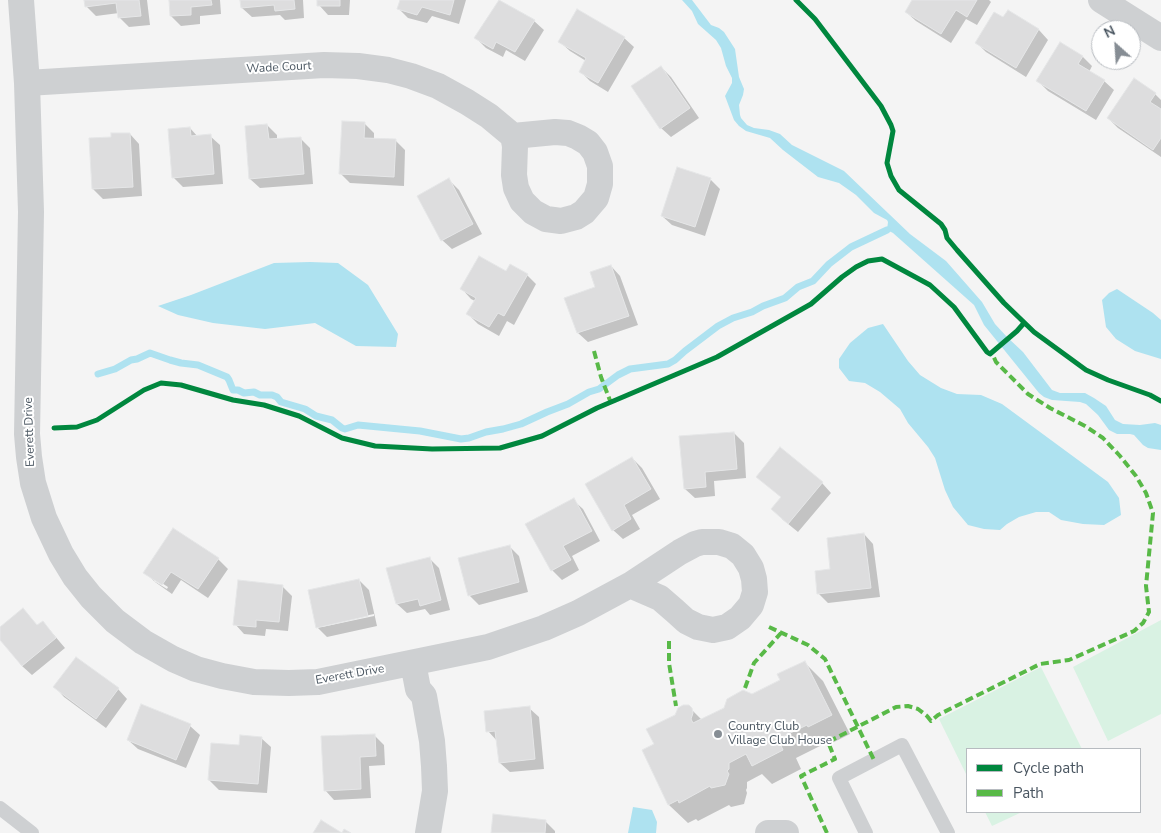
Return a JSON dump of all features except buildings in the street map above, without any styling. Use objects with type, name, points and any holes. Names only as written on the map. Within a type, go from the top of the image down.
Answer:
[{"type":"street","name":"Everett Drive","points":[[21,0],[27,83],[31,212],[27,434],[29,458],[33,483],[44,518],[61,554],[75,577],[92,598],[116,621],[143,642],[173,660],[222,676],[254,682],[289,683],[318,682],[488,647],[544,628],[578,613],[630,585]]},
{"type":"street","points":[[1100,0],[1161,38]]},
{"type":"street","name":"Wade Court","points":[[27,83],[324,65],[358,66],[388,70],[438,86],[489,116],[513,136]]},
{"type":"street","points":[[413,663],[418,689],[424,696],[432,741],[435,791],[428,833]]},
{"type":"street","points":[[768,833],[786,833]]},
{"type":"lane","points":[[866,833],[839,778],[902,746],[948,833]]},
{"type":"lane","points":[[0,808],[32,833]]},
{"type":"green space","points":[[1161,620],[1161,714],[1108,741],[1073,667]]},
{"type":"green space","points":[[1041,667],[1082,748],[966,748],[966,774],[939,719]]},
{"type":"green space","points":[[986,813],[1020,813],[992,826]]},
{"type":"water","points":[[682,0],[692,0],[711,25],[724,32],[735,49],[739,77],[744,89],[739,105],[740,115],[747,125],[780,134],[792,145],[844,171],[910,234],[946,261],[982,302],[995,324],[1023,352],[1052,390],[1060,393],[1085,393],[1106,406],[1115,420],[1123,424],[1140,425],[1155,423],[1161,425],[1161,450],[1148,448],[1134,435],[1117,434],[1109,430],[1098,415],[1086,404],[1052,400],[1044,397],[984,325],[974,305],[893,233],[887,230],[887,220],[874,213],[856,195],[839,183],[818,177],[770,138],[746,131],[739,126],[734,120],[725,96],[732,83],[732,78],[726,66],[721,48],[716,40],[698,24],[692,11]]},
{"type":"water","points":[[274,263],[338,263],[368,285],[398,334],[396,347],[356,346],[315,323],[265,329],[213,323],[178,315],[158,306]]},
{"type":"water","points":[[1117,289],[1161,320],[1161,359],[1135,351],[1116,339],[1106,327],[1102,300],[1109,293]]},
{"type":"water","points":[[883,324],[920,375],[941,388],[957,394],[981,395],[1002,404],[1108,482],[1119,498],[1121,515],[1104,525],[1061,520],[1049,512],[1036,512],[1019,517],[1000,530],[968,525],[953,507],[945,490],[935,458],[908,423],[900,409],[880,392],[865,383],[849,381],[839,368],[839,359],[850,343],[868,328]]},
{"type":"water","points":[[633,807],[652,810],[657,822],[656,833],[628,833]]},
{"type":"waterway","points":[[98,374],[115,369],[131,360],[150,353],[181,363],[198,365],[227,377],[233,390],[244,393],[254,392],[260,395],[272,395],[281,402],[305,409],[316,416],[332,420],[345,429],[358,425],[420,431],[461,439],[469,438],[521,424],[568,404],[589,392],[599,389],[630,369],[668,364],[718,326],[733,318],[785,298],[798,287],[813,281],[829,264],[851,247],[887,230]]},
{"type":"marked path","points":[[594,351],[611,403]]},
{"type":"marked path","points":[[827,833],[801,776],[835,759],[828,742],[896,707],[908,706],[918,709],[931,721],[938,715],[1040,664],[1069,660],[1134,631],[1143,623],[1149,612],[1146,586],[1153,513],[1146,493],[1136,476],[1103,438],[1028,394],[996,362],[992,353]]},
{"type":"marked path","points":[[769,627],[808,645],[825,659],[874,760]]},
{"type":"marked path","points":[[745,688],[754,663],[781,633]]},
{"type":"marked path","points":[[669,641],[669,663],[676,706]]},
{"type":"cycle path","points":[[796,0],[815,19],[881,106],[893,131],[887,163],[891,176],[899,190],[941,224],[947,238],[957,250],[1004,303],[1034,332],[1086,370],[1161,401]]},
{"type":"cycle path","points":[[54,428],[77,427],[97,420],[144,390],[161,383],[181,385],[233,400],[264,405],[299,416],[342,438],[375,446],[432,449],[500,448],[542,436],[597,408],[717,357],[811,304],[856,267],[868,261],[882,259],[930,285],[954,307],[990,354],[1024,323]]},
{"type":"place","name":"Country Club Village Club House","points":[[718,734]]}]
